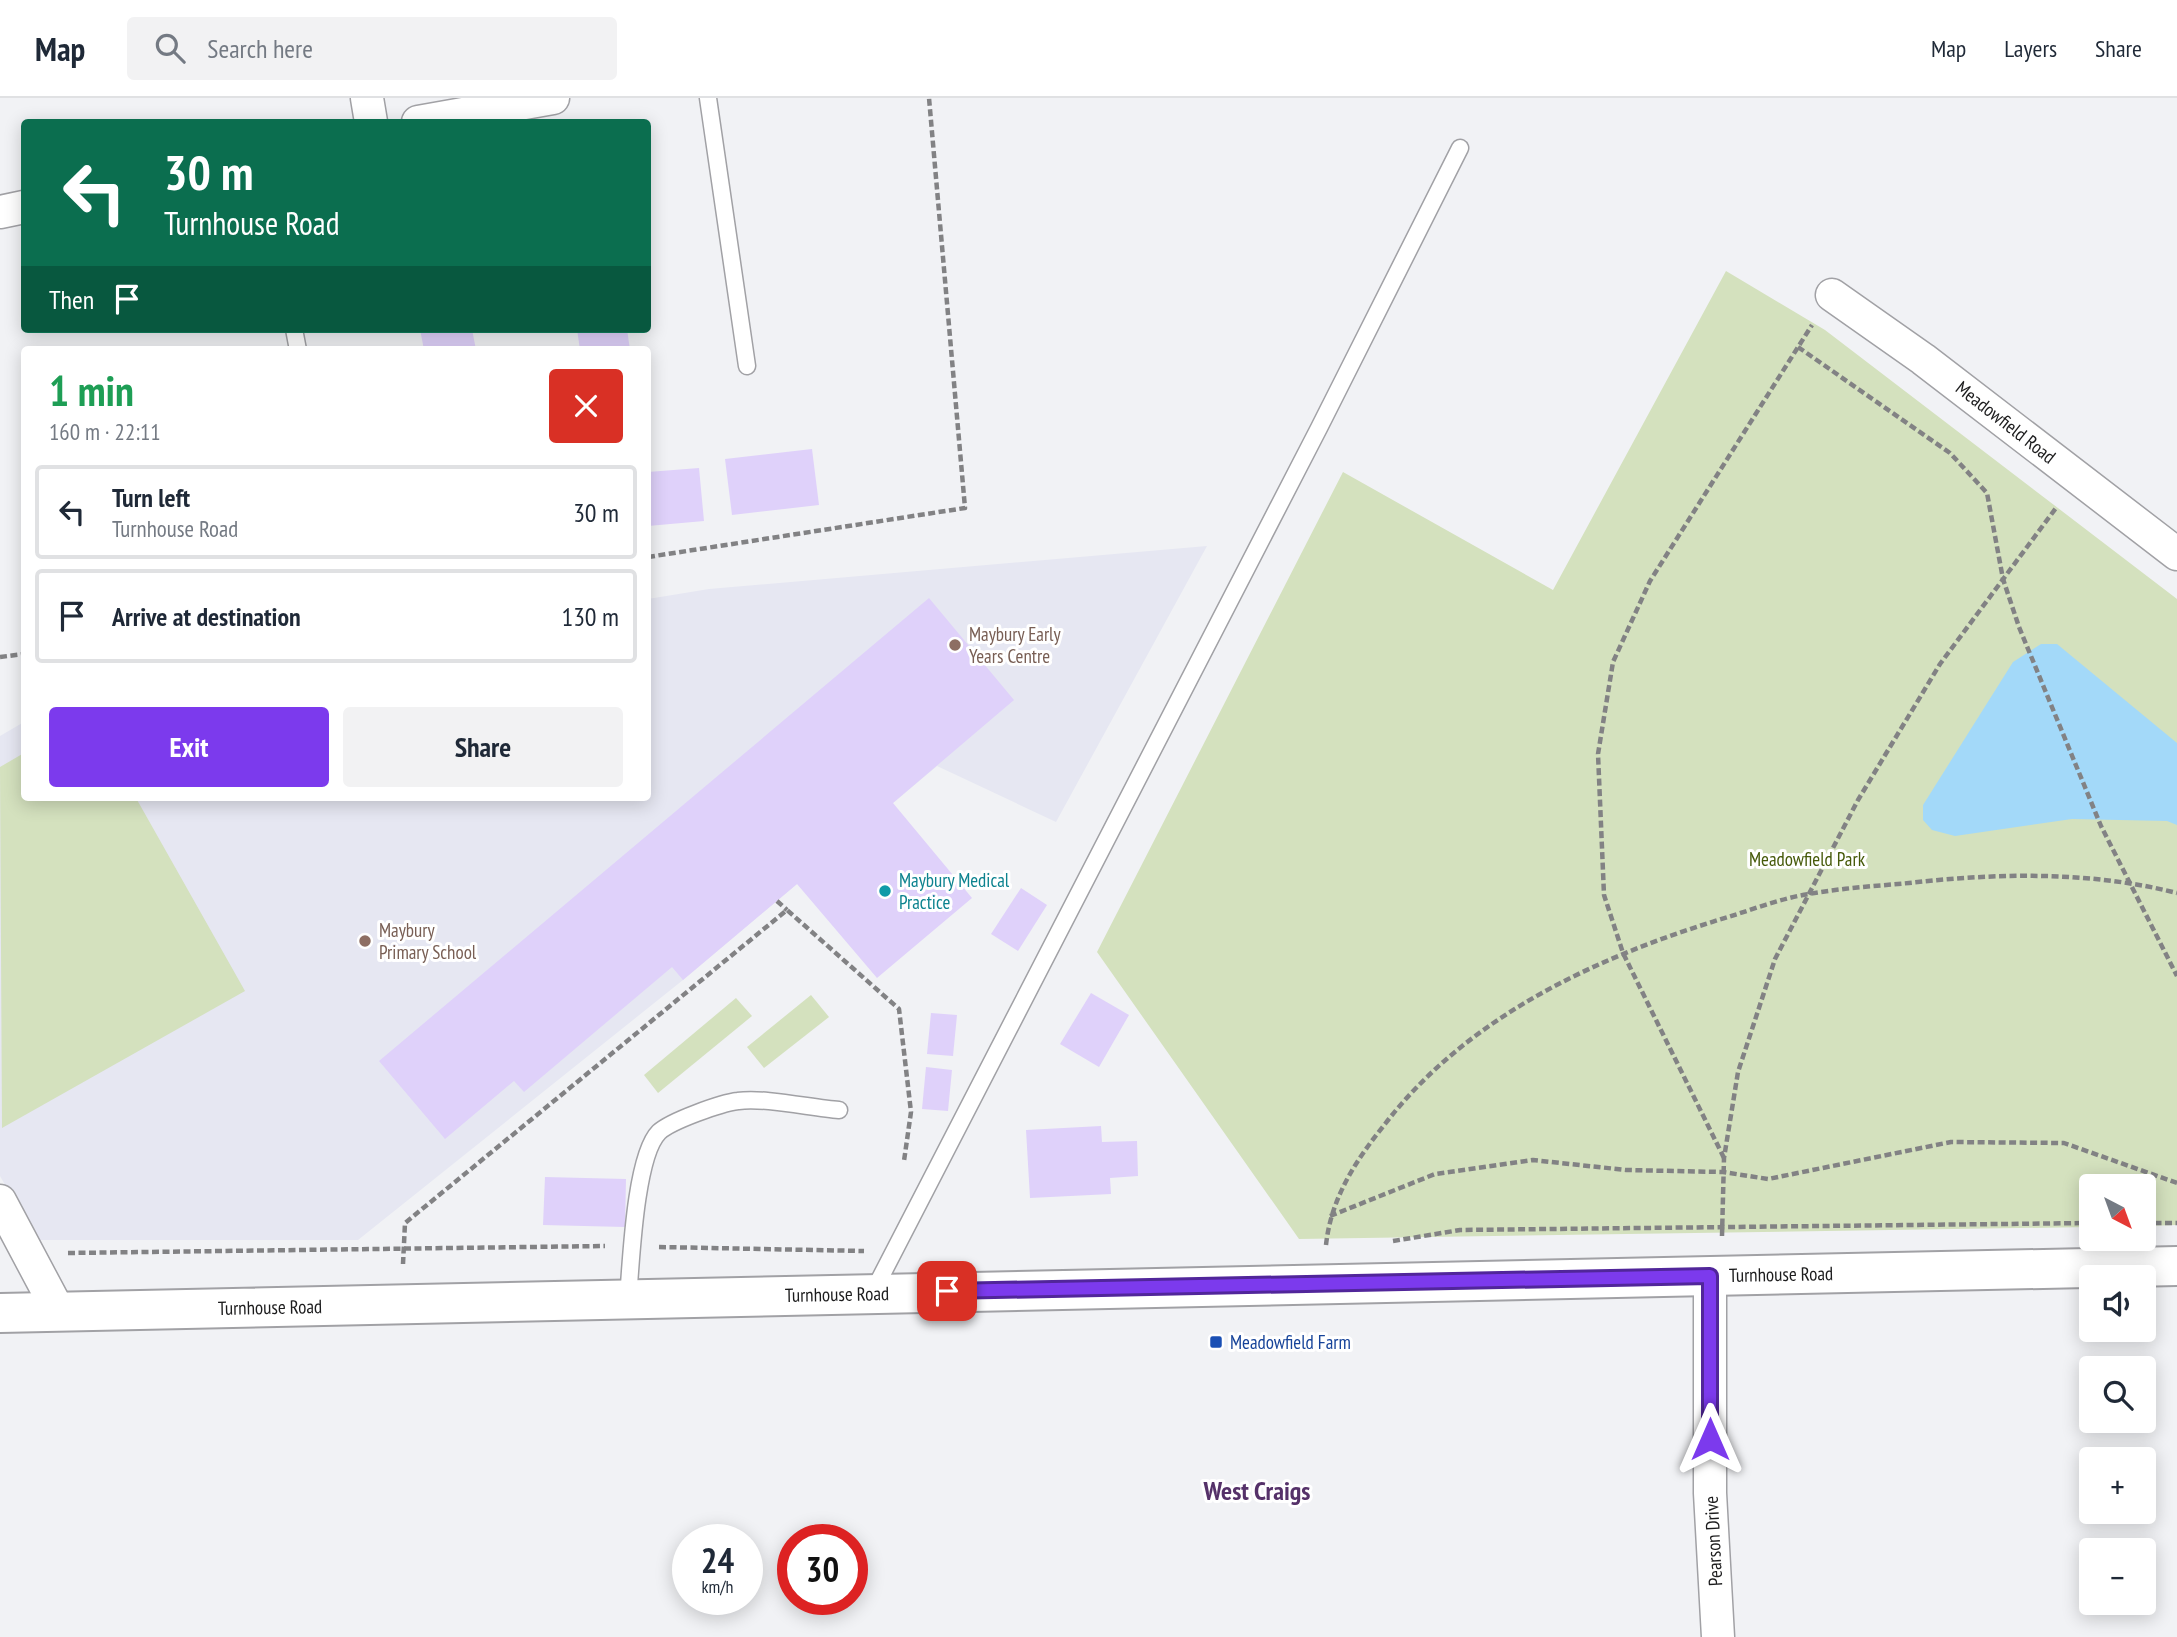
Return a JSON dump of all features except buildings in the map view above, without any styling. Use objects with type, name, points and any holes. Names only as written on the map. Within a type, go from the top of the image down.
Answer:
[{"type":"street","points":[[367,98],[370,119]]},
{"type":"street","points":[[435,119],[553,98]]},
{"type":"street","points":[[0,212],[21,208]]},
{"type":"street","name":"Meadowfield Road","points":[[1832,295],[1923,359],[2177,554]]},
{"type":"street","points":[[0,1201],[59,1312]]},
{"type":"street","name":"Turnhouse Road","points":[[0,1313],[2177,1266]]},
{"type":"street","name":"Pearson Drive","points":[[1716,1276],[1710,1493],[1718,1637]]},
{"type":"lane","points":[[708,98],[747,366]]},
{"type":"lane","points":[[873,1293],[1319,428],[1460,148]]},
{"type":"lane","points":[[628,1298],[644,1159],[659,1132],[695,1115],[739,1101],[839,1110]]},
{"type":"path","points":[[651,557],[965,508],[929,98]]},
{"type":"path","points":[[1724,1158],[1623,953],[1604,895],[1598,754],[1613,662],[1650,581],[1832,295]]},
{"type":"path","points":[[1798,347],[1950,453],[1987,493],[2003,579],[2019,627],[2101,825],[2177,976]]},
{"type":"path","points":[[1716,1276],[1723,1226],[1724,1158],[1738,1072],[1775,959],[1858,800],[1940,664],[2079,478]]},
{"type":"path","points":[[0,657],[21,654]]},
{"type":"path","points":[[1335,1249],[1325,1250],[1329,1216],[1358,1158],[1398,1107],[1469,1039],[1558,982],[1623,953],[1681,931],[1807,894],[1984,875],[2129,881],[2177,893]]},
{"type":"path","points":[[776,901],[900,1009],[911,1112],[904,1161]]},
{"type":"path","points":[[405,1223],[787,910]]},
{"type":"path","points":[[1329,1216],[1435,1174],[1533,1160],[1626,1170],[1723,1172],[1768,1179],[1951,1142],[2064,1143],[2177,1182]]},
{"type":"path","points":[[1387,1242],[1460,1230],[2079,1223]]},
{"type":"path","points":[[2156,1223],[2177,1223]]},
{"type":"path","points":[[28,1253],[632,1246],[894,1251]]},
{"type":"shaded area","name":"Maybury Primary School","points":[[1207,546],[1056,822],[937,766],[683,980],[358,1240],[36,1240],[0,1176],[0,736],[21,724],[21,801],[651,801],[651,599],[709,589]]},
{"type":"green space","name":"Meadowfield Park","points":[[1726,271],[1825,330],[2177,599],[2177,1225],[2156,1226],[2156,1174],[2079,1174],[2079,1227],[1299,1239],[1097,952],[1343,472],[1553,590]]},
{"type":"green space","points":[[21,755],[21,801],[138,801],[245,991],[2,1128],[0,767]]},
{"type":"green space","points":[[811,995],[829,1017],[764,1068],[747,1047]]},
{"type":"green space","points":[[736,998],[752,1016],[658,1093],[644,1075]]},
{"type":"water","points":[[2041,644],[2057,644],[2177,743],[2177,825],[2167,821],[2072,819],[1955,836],[1932,830],[1923,820],[1923,805],[2013,662]]},
{"type":"place","name":"Maybury Early Years Centre","points":[[955,645]]},
{"type":"place","name":"Maybury Medical Practice","points":[[885,891]]},
{"type":"place","name":"Maybury Primary School","points":[[365,941]]},
{"type":"place","name":"Meadowfield Farm","points":[[1216,1342]]},
{"type":"district","name":"West Craigs","points":[[1257,1491]]},
{"type":"route","points":[[947,1291],[1710,1276],[1710,1439]]}]
